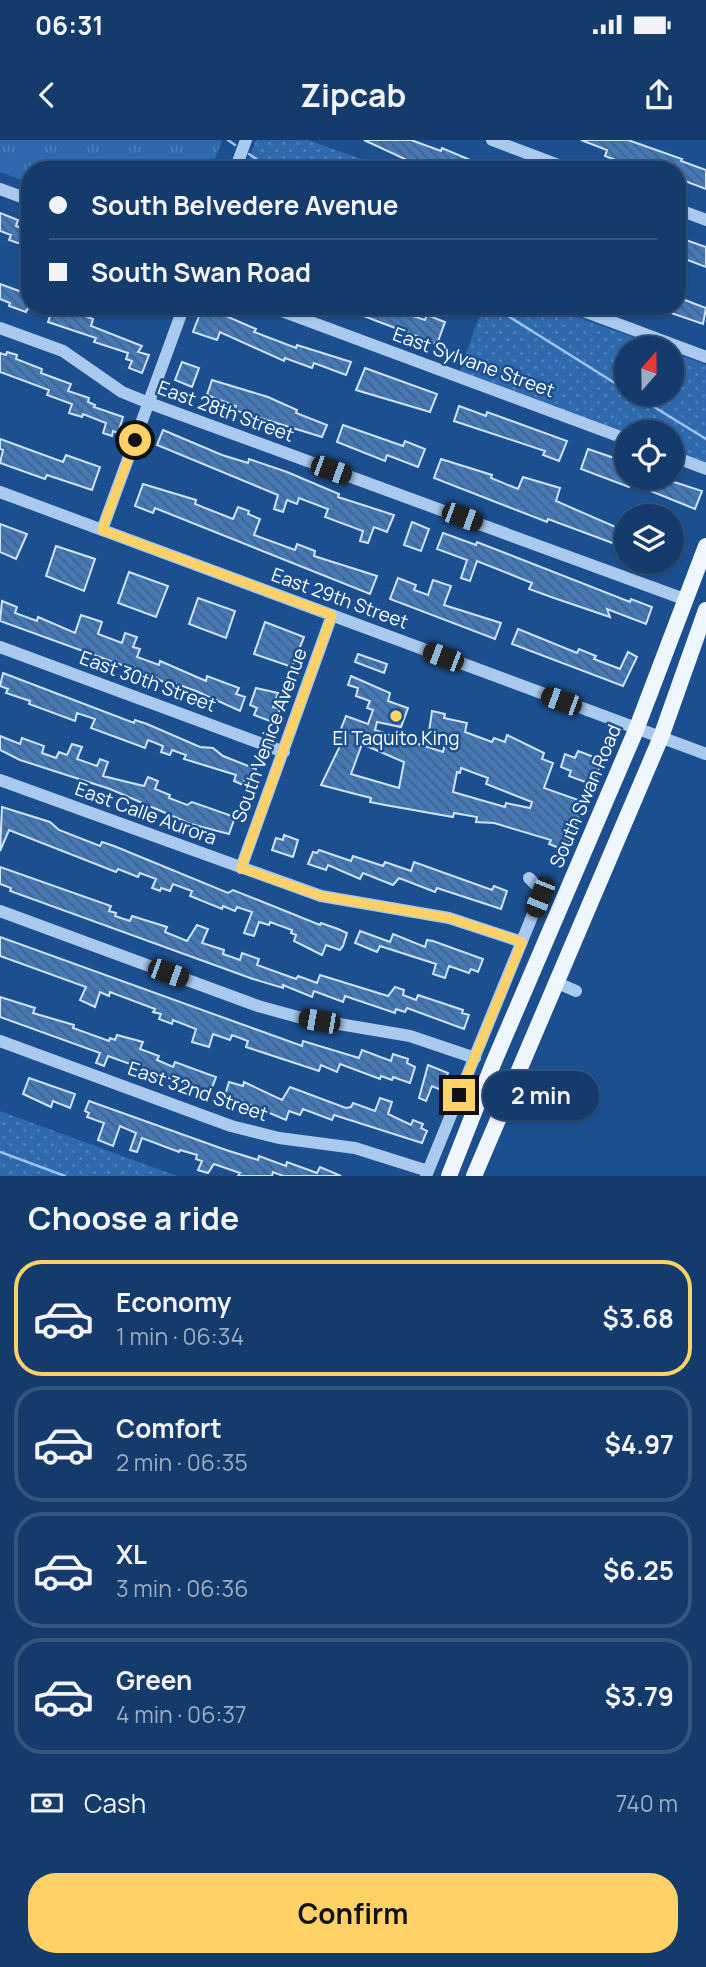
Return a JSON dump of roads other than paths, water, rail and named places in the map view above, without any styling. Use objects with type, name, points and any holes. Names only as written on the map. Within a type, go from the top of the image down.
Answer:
[{"type":"main road","name":"South Swan Road","points":[[449,1176],[493,1064],[636,730],[706,546]]},
{"type":"main road","points":[[474,1176],[661,737],[706,610]]},
{"type":"street","points":[[238,161],[246,140]]},
{"type":"street","points":[[492,140],[549,161]]},
{"type":"street","points":[[531,161],[533,155]]},
{"type":"street","points":[[0,189],[21,197]]},
{"type":"street","points":[[686,212],[706,220]]},
{"type":"street","points":[[102,530],[181,315]]},
{"type":"street","name":"East Sylvane Street","points":[[292,315],[614,435]]},
{"type":"street","points":[[594,315],[706,357]]},
{"type":"street","name":"East 28th Street","points":[[0,328],[63,351],[122,392],[149,403],[684,599]]},
{"type":"street","points":[[684,461],[706,469]]},
{"type":"street","name":"East 29th Street","points":[[0,492],[706,754]]},
{"type":"street","name":"South Venice Avenue","points":[[241,868],[332,615]]},
{"type":"street","name":"East 30th Street","points":[[0,647],[284,752]]},
{"type":"street","name":"East Calle Aurora","points":[[0,780],[321,896],[449,918],[522,942]]},
{"type":"street","name":"South Swan Road","points":[[427,1174],[540,897],[538,887],[529,878]]},
{"type":"street","points":[[0,911],[269,1009],[410,1036],[475,1058]]},
{"type":"street","points":[[555,982],[576,991]]},
{"type":"street","name":"East 32nd Street","points":[[0,1041],[245,1130],[355,1147],[427,1174]]},
{"type":"waterway","points":[[228,140],[235,145]]},
{"type":"waterway","points":[[249,154],[259,161]]},
{"type":"waterway","points":[[506,315],[614,382]]},
{"type":"waterway","points":[[652,406],[706,439]]},
{"type":"waterway","points":[[0,1152],[65,1176]]},
{"type":"place","name":"El Taquito King","points":[[396,716]]}]
